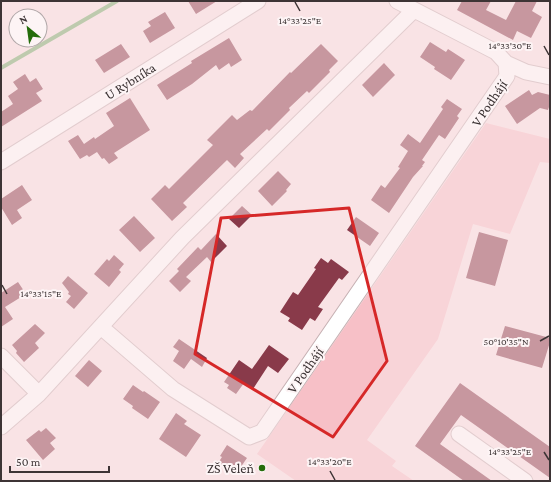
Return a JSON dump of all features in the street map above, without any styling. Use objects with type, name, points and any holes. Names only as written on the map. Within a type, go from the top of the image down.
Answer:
[{"type":"street","name":"U Rybníka","points":[[1,162],[258,1]]},
{"type":"street","points":[[1,427],[39,394],[182,238],[414,10],[397,1]]},
{"type":"street","name":"V Podhájí","points":[[101,327],[173,390],[249,437],[262,432],[507,76],[506,63],[496,52],[414,10]]},
{"type":"street","points":[[506,63],[526,72],[550,77]]},
{"type":"street","points":[[1,356],[39,394]]},
{"type":"street","points":[[459,434],[525,481]]},
{"type":"highlighted area","points":[[349,208],[387,361],[333,437],[195,354],[221,218]]},
{"type":"shaded area","points":[[486,123],[550,139],[550,163],[540,162],[510,234],[473,224],[438,339],[367,440],[396,461],[392,466],[414,481],[296,481],[257,454]]},
{"type":"building","points":[[188,1],[217,1],[196,14]]},
{"type":"building","points":[[462,1],[491,1],[486,10],[506,20],[516,1],[537,1],[532,11],[542,17],[531,38],[517,31],[513,40],[457,10]]},
{"type":"building","points":[[165,12],[175,28],[150,43],[143,31],[151,26],[148,22]]},
{"type":"building","points":[[229,38],[242,60],[231,67],[229,63],[219,70],[216,65],[192,84],[167,100],[157,85],[192,63],[191,61]]},
{"type":"building","points":[[430,42],[446,52],[448,49],[465,60],[451,80],[434,69],[435,67],[420,57]]},
{"type":"building","points":[[121,44],[130,57],[104,73],[95,60]]},
{"type":"building","points":[[321,44],[338,61],[329,70],[330,72],[309,93],[307,91],[289,108],[290,110],[269,131],[267,129],[240,154],[244,158],[235,168],[227,160],[183,203],[187,207],[172,221],[151,199],[165,185],[169,189],[213,145],[207,140],[232,115],[237,120],[250,110],[252,111],[290,72],[291,73]]},
{"type":"building","points":[[384,63],[395,75],[373,97],[362,85]]},
{"type":"building","points":[[25,74],[30,82],[36,78],[43,89],[36,93],[42,101],[1,127],[1,112],[13,104],[8,96],[18,89],[13,82]]},
{"type":"building","points":[[529,90],[532,95],[538,92],[550,95],[548,110],[540,108],[517,124],[505,106]]},
{"type":"building","points":[[130,98],[150,130],[114,153],[118,158],[109,164],[104,158],[102,159],[97,152],[89,157],[87,155],[80,159],[68,141],[78,135],[84,144],[94,137],[95,139],[114,126],[106,113]]},
{"type":"building","points":[[447,99],[462,109],[457,116],[459,118],[445,139],[439,135],[422,160],[425,162],[423,166],[413,177],[389,213],[371,200],[381,185],[385,188],[400,168],[398,167],[408,151],[400,145],[408,134],[420,143],[443,109],[441,107]]},
{"type":"building","points":[[278,171],[291,184],[286,190],[287,191],[272,206],[258,191]]},
{"type":"building","points":[[22,185],[32,200],[17,210],[22,218],[12,225],[1,207],[1,199]]},
{"type":"building","points":[[242,206],[252,215],[239,228],[229,219]]},
{"type":"building","points":[[134,216],[155,238],[140,252],[119,230]]},
{"type":"building","points":[[356,217],[379,233],[370,246],[347,230]]},
{"type":"building","points":[[479,232],[508,240],[495,286],[466,278]]},
{"type":"building","points":[[216,234],[227,246],[211,262],[207,257],[186,277],[191,281],[180,292],[169,281],[179,271],[177,269],[198,247],[201,250]]},
{"type":"building","points":[[114,255],[124,264],[119,270],[121,272],[109,287],[94,274],[107,259],[109,261]]},
{"type":"building","points":[[321,258],[328,263],[331,259],[349,272],[342,280],[339,278],[318,307],[323,309],[315,321],[310,318],[302,330],[288,321],[290,318],[280,312],[293,292],[298,295],[316,269],[314,268]]},
{"type":"building","points":[[68,276],[88,293],[74,309],[66,302],[71,296],[68,294],[69,292],[62,283]]},
{"type":"building","points":[[18,282],[26,294],[5,307],[13,319],[1,327],[1,293]]},
{"type":"building","points":[[35,324],[45,333],[35,343],[39,348],[24,362],[16,353],[17,351],[12,345]]},
{"type":"building","points":[[505,326],[550,338],[542,368],[496,355]]},
{"type":"building","points":[[179,339],[207,358],[202,367],[191,359],[184,369],[173,361],[179,351],[173,347]]},
{"type":"building","points":[[269,345],[289,359],[278,373],[268,366],[253,389],[244,383],[236,394],[227,388],[229,385],[224,382],[239,360],[252,369]]},
{"type":"building","points":[[89,360],[102,371],[88,387],[75,376]]},
{"type":"building","points":[[460,383],[550,447],[550,478],[461,415],[440,444],[492,481],[464,481],[415,446]]},
{"type":"building","points":[[133,385],[160,402],[148,419],[132,408],[133,406],[123,399]]},
{"type":"building","points":[[176,413],[187,421],[184,424],[201,435],[186,457],[159,439]]},
{"type":"building","points":[[46,428],[56,438],[50,443],[55,449],[43,460],[26,440],[39,430],[41,432]]},
{"type":"building","points":[[227,445],[247,458],[236,474],[218,463],[222,457],[220,456]]},
{"type":"waterway","points":[[1,68],[117,1]]},
{"type":"place","name":"ZŠ Veleň","points":[[262,468]]}]
